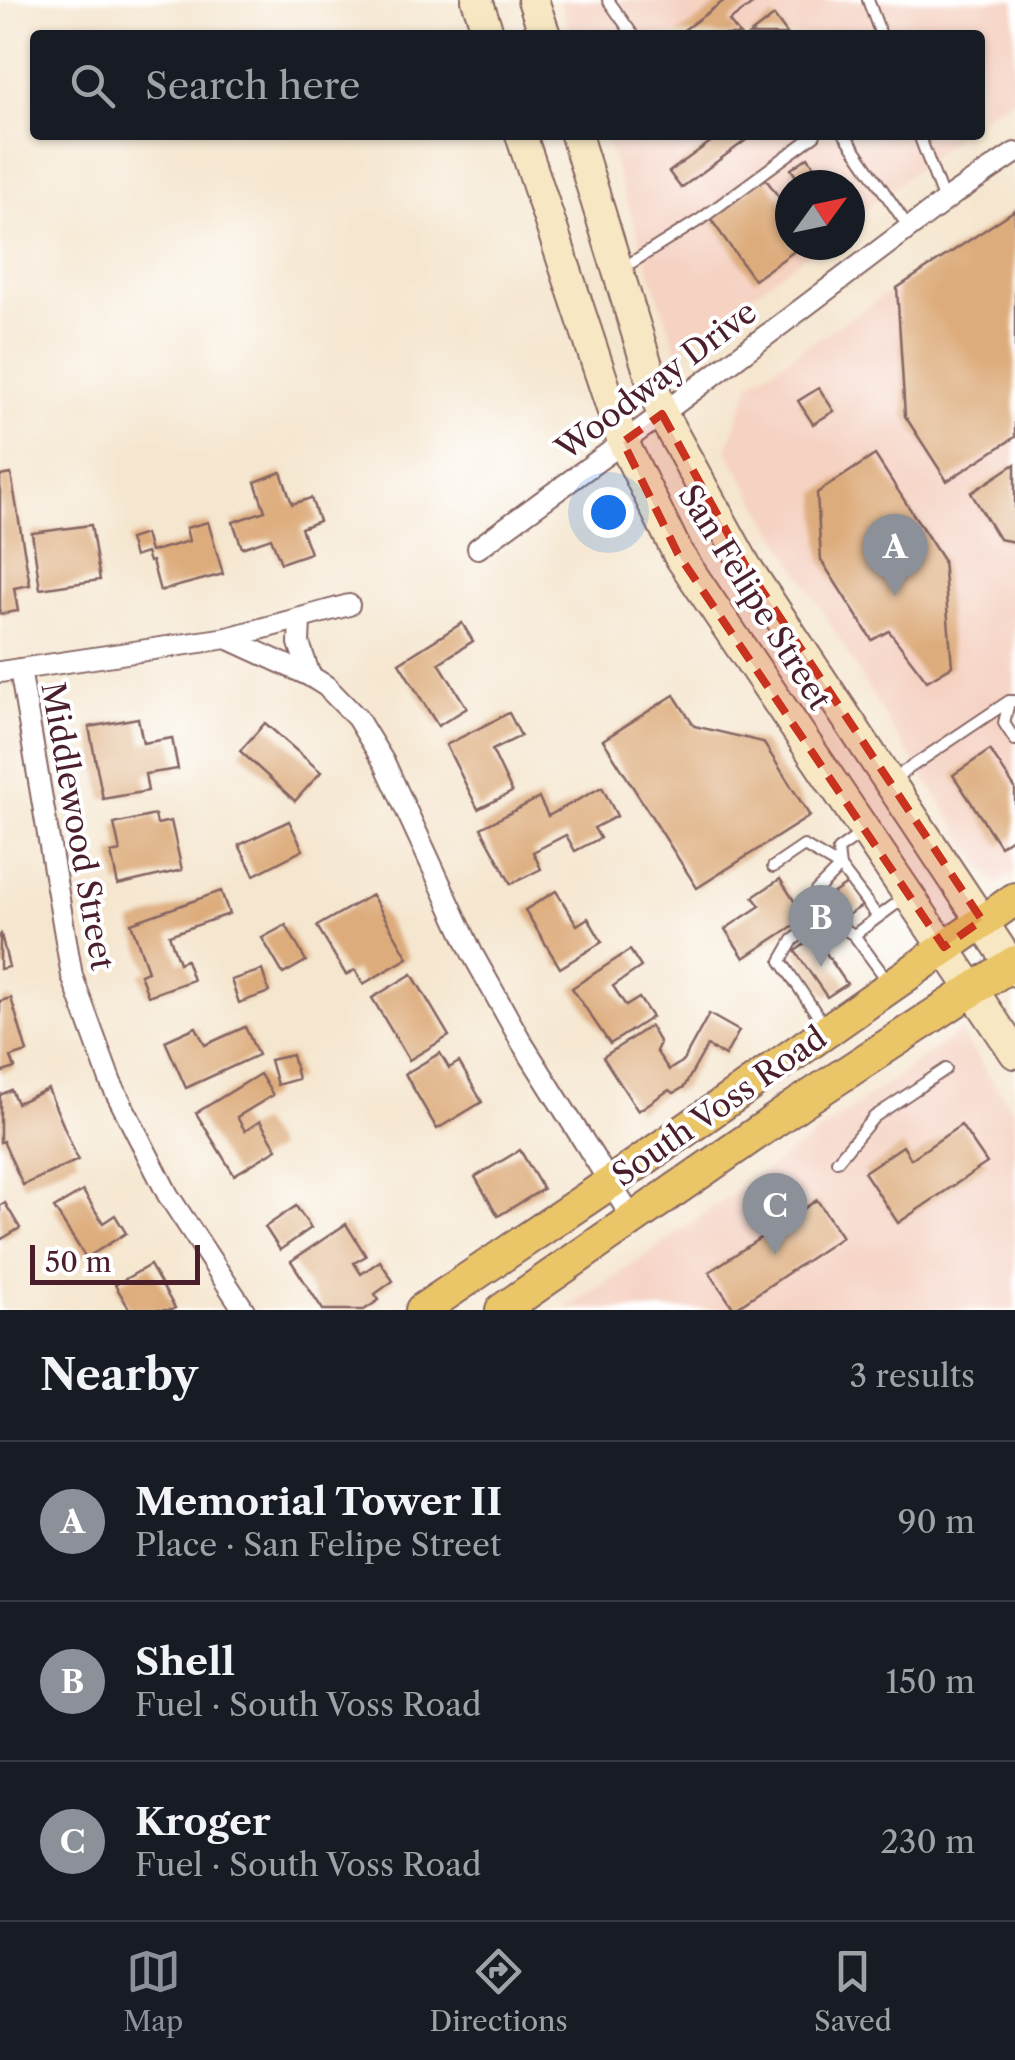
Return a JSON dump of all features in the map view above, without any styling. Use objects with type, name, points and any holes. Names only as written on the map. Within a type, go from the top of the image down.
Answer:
[{"type":"main road","points":[[478,0],[487,30]]},
{"type":"main road","points":[[534,0],[543,30]]},
{"type":"main road","name":"San Felipe Street","points":[[523,140],[623,442],[678,554],[1015,1053]]},
{"type":"main road","name":"San Felipe Street","points":[[578,140],[662,414],[744,565],[1014,966]]},
{"type":"main road","name":"South Voss Road","points":[[422,1310],[1015,899]]},
{"type":"main road","name":"South Voss Road","points":[[502,1310],[800,1104],[1014,966]]},
{"type":"street","name":"Woodway Drive","points":[[478,548],[944,201],[1015,153]]},
{"type":"street","points":[[10,670],[227,638],[349,605]]},
{"type":"street","points":[[300,619],[298,643],[310,676]]},
{"type":"street","points":[[227,638],[310,676],[326,686],[357,718],[385,764],[480,968],[522,1043],[634,1220]]},
{"type":"street","name":"Middlewood Street","points":[[10,670],[72,976],[110,1083],[168,1195],[244,1310]]},
{"type":"lane","points":[[608,0],[629,30]]},
{"type":"lane","points":[[868,0],[878,30]]},
{"type":"lane","points":[[619,270],[701,219],[807,140]]},
{"type":"lane","points":[[848,140],[909,228]]},
{"type":"lane","points":[[921,140],[944,201]]},
{"type":"lane","points":[[890,782],[1012,701]]},
{"type":"lane","points":[[1012,701],[1004,723],[1015,740]]},
{"type":"lane","points":[[840,867],[838,850],[866,830]]},
{"type":"lane","points":[[774,866],[804,846],[840,867],[878,917]]},
{"type":"lane","points":[[840,867],[816,891],[825,917],[854,934],[890,985]]},
{"type":"lane","points":[[854,934],[909,895]]},
{"type":"lane","points":[[825,917],[793,940],[781,961],[827,1030]]},
{"type":"lane","points":[[837,1162],[874,1118],[946,1069]]},
{"type":"highlighted area","points":[[662,414],[745,565],[982,920],[944,947],[678,554],[623,442]]},
{"type":"shaded area","points":[[559,0],[1015,0],[1015,97],[985,115],[985,30],[569,30]]},
{"type":"shaded area","points":[[606,140],[953,140],[865,210],[865,170],[775,170],[775,260],[799,260],[677,350]]},
{"type":"shaded area","points":[[1015,211],[1015,873],[995,884],[892,729],[727,450],[751,382]]},
{"type":"shaded area","points":[[959,1032],[1015,1113],[1015,1310],[564,1310],[634,1264]]},
{"type":"building","points":[[725,0],[758,0],[729,21],[736,30],[684,30]]},
{"type":"building","points":[[774,16],[784,30],[756,30]]},
{"type":"building","points":[[713,140],[746,140],[681,188],[669,172]]},
{"type":"building","points":[[808,157],[817,170],[792,170]]},
{"type":"building","points":[[765,178],[775,192],[775,260],[782,260],[754,280],[710,218]]},
{"type":"building","points":[[1015,210],[1015,437],[947,481],[905,416],[897,288]]},
{"type":"building","points":[[819,388],[834,411],[813,424],[798,401]]},
{"type":"building","points":[[875,455],[943,560],[952,666],[927,681],[889,631],[872,640],[821,560],[817,493]]},
{"type":"building","points":[[1015,464],[1015,542],[999,539],[971,493]]},
{"type":"building","points":[[281,472],[292,504],[311,498],[319,521],[301,528],[310,553],[281,563],[271,538],[242,548],[233,522],[265,511],[255,482]]},
{"type":"building","points":[[11,474],[30,585],[14,588],[18,611],[0,614],[0,476]]},
{"type":"building","points":[[208,522],[223,574],[160,591],[152,561],[146,553],[134,557],[129,539],[145,534],[150,552],[189,541],[186,528]]},
{"type":"building","points":[[91,525],[100,580],[40,589],[32,533]]},
{"type":"building","points":[[462,623],[473,641],[439,663],[467,708],[438,726],[399,663]]},
{"type":"building","points":[[674,695],[694,726],[763,742],[810,816],[697,888],[603,740]]},
{"type":"building","points":[[509,713],[521,736],[492,750],[512,792],[478,809],[446,745]]},
{"type":"building","points":[[138,718],[143,743],[172,738],[178,769],[145,774],[148,791],[103,799],[89,727]]},
{"type":"building","points":[[265,723],[321,772],[295,801],[240,751]]},
{"type":"building","points":[[990,750],[1015,788],[1015,836],[1000,846],[953,775]]},
{"type":"building","points":[[602,787],[617,816],[594,828],[600,838],[575,851],[566,835],[533,852],[541,869],[511,884],[481,828],[539,798],[548,816]]},
{"type":"building","points":[[155,815],[157,824],[171,821],[182,870],[118,885],[111,853],[120,851],[114,824]]},
{"type":"building","points":[[289,821],[303,850],[254,875],[239,845]]},
{"type":"building","points":[[780,879],[805,918],[744,958],[725,929],[760,906],[753,897]]},
{"type":"building","points":[[847,884],[862,906],[843,918],[829,896]]},
{"type":"building","points":[[221,891],[229,914],[169,935],[179,963],[186,960],[193,980],[148,996],[140,974],[148,971],[131,923]]},
{"type":"building","points":[[556,891],[577,925],[588,918],[602,942],[560,968],[525,910]]},
{"type":"building","points":[[372,895],[408,958],[363,984],[355,970],[346,975],[317,926]]},
{"type":"building","points":[[286,925],[306,961],[283,974],[262,938]]},
{"type":"building","points":[[0,935],[9,967],[0,969]]},
{"type":"building","points":[[815,937],[847,984],[827,997],[795,951]]},
{"type":"building","points":[[630,950],[641,967],[613,986],[626,1006],[639,998],[652,1017],[610,1044],[572,988]]},
{"type":"building","points":[[262,970],[269,992],[239,1003],[231,980]]},
{"type":"building","points":[[412,974],[449,1036],[409,1060],[372,998]]},
{"type":"building","points":[[11,998],[27,1052],[11,1057],[15,1068],[0,1073],[0,1001]]},
{"type":"building","points":[[709,1014],[739,1031],[725,1056],[707,1046],[684,1087],[674,1093],[669,1090],[638,1111],[603,1057],[650,1026],[660,1043],[656,1051],[669,1070],[683,1061]]},
{"type":"building","points":[[196,1027],[205,1045],[245,1027],[258,1055],[186,1088],[165,1041]]},
{"type":"building","points":[[440,1053],[449,1068],[459,1062],[482,1102],[437,1129],[405,1074]]},
{"type":"building","points":[[292,1055],[298,1079],[277,1085],[270,1060]]},
{"type":"building","points":[[260,1074],[273,1095],[237,1117],[245,1131],[260,1121],[277,1149],[234,1175],[196,1113]]},
{"type":"building","points":[[48,1089],[78,1160],[23,1185],[3,1141],[0,1142],[0,1095],[11,1090],[17,1103]]},
{"type":"building","points":[[961,1125],[987,1163],[898,1223],[864,1172],[903,1146],[911,1159]]},
{"type":"building","points":[[520,1150],[543,1189],[498,1216],[475,1177]]},
{"type":"building","points":[[83,1191],[103,1223],[115,1215],[126,1233],[86,1258],[54,1208]]},
{"type":"building","points":[[817,1200],[842,1237],[734,1309],[709,1272]]},
{"type":"building","points":[[5,1203],[20,1228],[0,1240],[0,1206]]},
{"type":"building","points":[[296,1206],[311,1228],[280,1250],[265,1227]]},
{"type":"building","points":[[346,1224],[366,1256],[354,1263],[361,1274],[380,1261],[393,1281],[375,1294],[379,1300],[364,1310],[323,1310],[291,1261]]},
{"type":"building","points":[[150,1265],[175,1308],[130,1310],[115,1285]]},
{"type":"place","name":"Memorial Tower II","points":[[895,596]]},
{"type":"place","name":"Shell","points":[[821,967]]},
{"type":"place","name":"Kroger","points":[[775,1255]]}]
